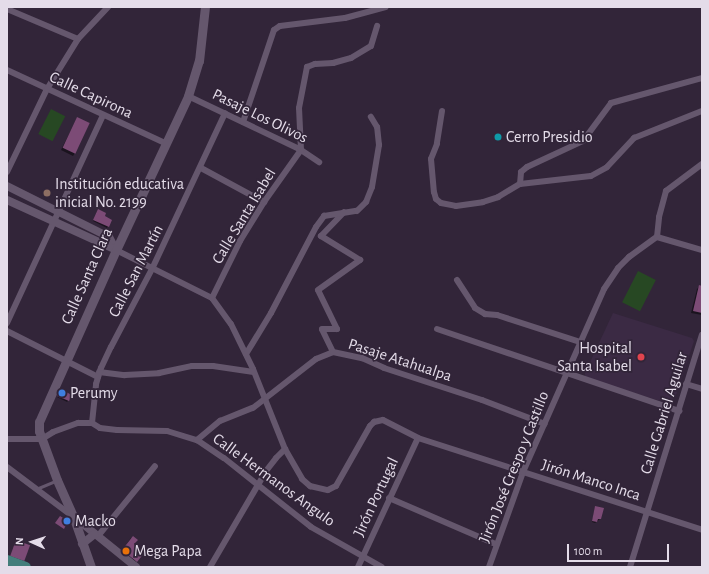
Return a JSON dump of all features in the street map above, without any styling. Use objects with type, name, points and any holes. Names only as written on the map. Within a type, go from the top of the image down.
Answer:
[{"type":"main road","name":"Calle Santa Clara","points":[[42,439],[39,431],[39,422],[65,361],[188,96],[199,60],[205,7]]},
{"type":"main road","points":[[42,439],[57,480],[73,516],[91,567]]},
{"type":"main road","points":[[7,560],[26,567]]},
{"type":"street","points":[[7,172],[47,89],[78,39],[108,7]]},
{"type":"street","points":[[243,122],[274,30],[280,26],[345,18],[386,7]]},
{"type":"street","points":[[8,9],[78,39]]},
{"type":"street","points":[[301,150],[299,108],[307,67],[315,64],[333,63],[351,58],[371,46],[377,26]]},
{"type":"street","name":"Calle Capirona","points":[[7,70],[165,143]]},
{"type":"street","points":[[520,184],[521,172],[527,167],[583,141],[611,103],[702,78]]},
{"type":"street","name":"Pasaje Los Olivos","points":[[188,96],[301,150],[319,162]]},
{"type":"street","points":[[442,111],[432,159],[434,192],[436,199],[441,203],[456,206],[483,202],[498,197],[520,184],[592,176],[607,167],[634,138],[702,110]]},
{"type":"street","name":"Calle San Martín","points":[[92,423],[99,374],[111,347],[152,269],[201,168],[225,113]]},
{"type":"street","points":[[7,323],[104,115]]},
{"type":"street","points":[[246,354],[271,313],[316,227],[324,216],[357,210],[366,202],[372,187],[379,146],[377,127],[371,117]]},
{"type":"street","name":"Calle Santa Isabel","points":[[212,298],[240,241],[264,202],[301,150]]},
{"type":"street","points":[[702,164],[666,191],[658,217],[657,237],[702,250]]},
{"type":"street","points":[[201,168],[264,202]]},
{"type":"street","points":[[7,186],[109,237],[116,250]]},
{"type":"street","points":[[7,200],[116,250],[212,298],[231,324],[254,372],[285,449],[276,458],[257,485],[210,567]]},
{"type":"street","points":[[333,352],[322,329],[337,329],[318,290],[360,260],[321,236],[344,212]]},
{"type":"street","name":"Jirón José Crespo y Castillo","points":[[489,567],[523,472],[604,289],[618,268],[629,257],[657,237]]},
{"type":"street","points":[[457,280],[475,308],[485,314],[497,315],[580,342]]},
{"type":"street","points":[[437,329],[679,411]]},
{"type":"street","points":[[7,331],[65,361],[99,374],[125,375],[159,373],[192,366],[213,366],[254,372]]},
{"type":"street","name":"Calle Gabriel Aguilar","points":[[630,567],[702,335]]},
{"type":"street","name":"Pasaje Atahualpa","points":[[197,440],[220,421],[253,408],[316,359],[333,352],[362,358],[384,368],[482,400],[545,424]]},
{"type":"street","points":[[686,384],[702,389]]},
{"type":"street","name":"Jirón Manco Inca","points":[[285,449],[302,479],[310,486],[328,490],[336,486],[370,426],[374,422],[383,420],[418,438],[648,511],[702,530]]},
{"type":"street","name":"Calle Hermanos Angulo","points":[[7,439],[42,439],[53,432],[78,423],[92,423],[100,428],[117,430],[167,431],[197,440],[224,458],[311,527],[382,567]]},
{"type":"street","name":"Jirón Portugal","points":[[358,567],[418,438]]},
{"type":"street","points":[[82,544],[97,535],[155,466]]},
{"type":"street","points":[[7,467],[73,516],[136,567]]},
{"type":"street","points":[[389,498],[496,544]]},
{"type":"lane","points":[[36,489],[57,480]]},
{"type":"shaded area","name":"Hospital Santa Isabel","points":[[613,313],[692,338],[694,341],[674,401],[670,404],[585,378],[585,373]]},
{"type":"green space","points":[[51,109],[65,116],[53,141],[38,134]]},
{"type":"green space","points":[[638,271],[656,280],[640,311],[622,302]]},
{"type":"building","points":[[77,117],[90,123],[75,154],[63,148]]},
{"type":"building","points":[[98,209],[106,213],[105,216],[112,220],[109,227],[93,220]]},
{"type":"building","points":[[699,285],[702,286],[702,313],[693,311]]},
{"type":"building","points":[[60,389],[72,395],[69,401],[57,396]]},
{"type":"building","points":[[595,506],[604,508],[601,519],[598,519],[597,522],[592,521]]},
{"type":"building","points":[[60,516],[68,521],[64,529],[55,523]]},
{"type":"building","points":[[133,536],[138,540],[134,544],[145,552],[137,562],[122,550]]},
{"type":"building","points":[[16,540],[30,545],[24,561],[10,556]]},
{"type":"place","name":"Cerro Presidio","points":[[498,137]]},
{"type":"place","name":"Institución educativa inicial No. 2199","points":[[47,193]]},
{"type":"place","name":"Hospital Santa Isabel","points":[[641,357]]},
{"type":"place","name":"Perumy","points":[[62,393]]},
{"type":"place","name":"Macko","points":[[67,521]]},
{"type":"place","name":"Mega Papa","points":[[126,551]]}]
